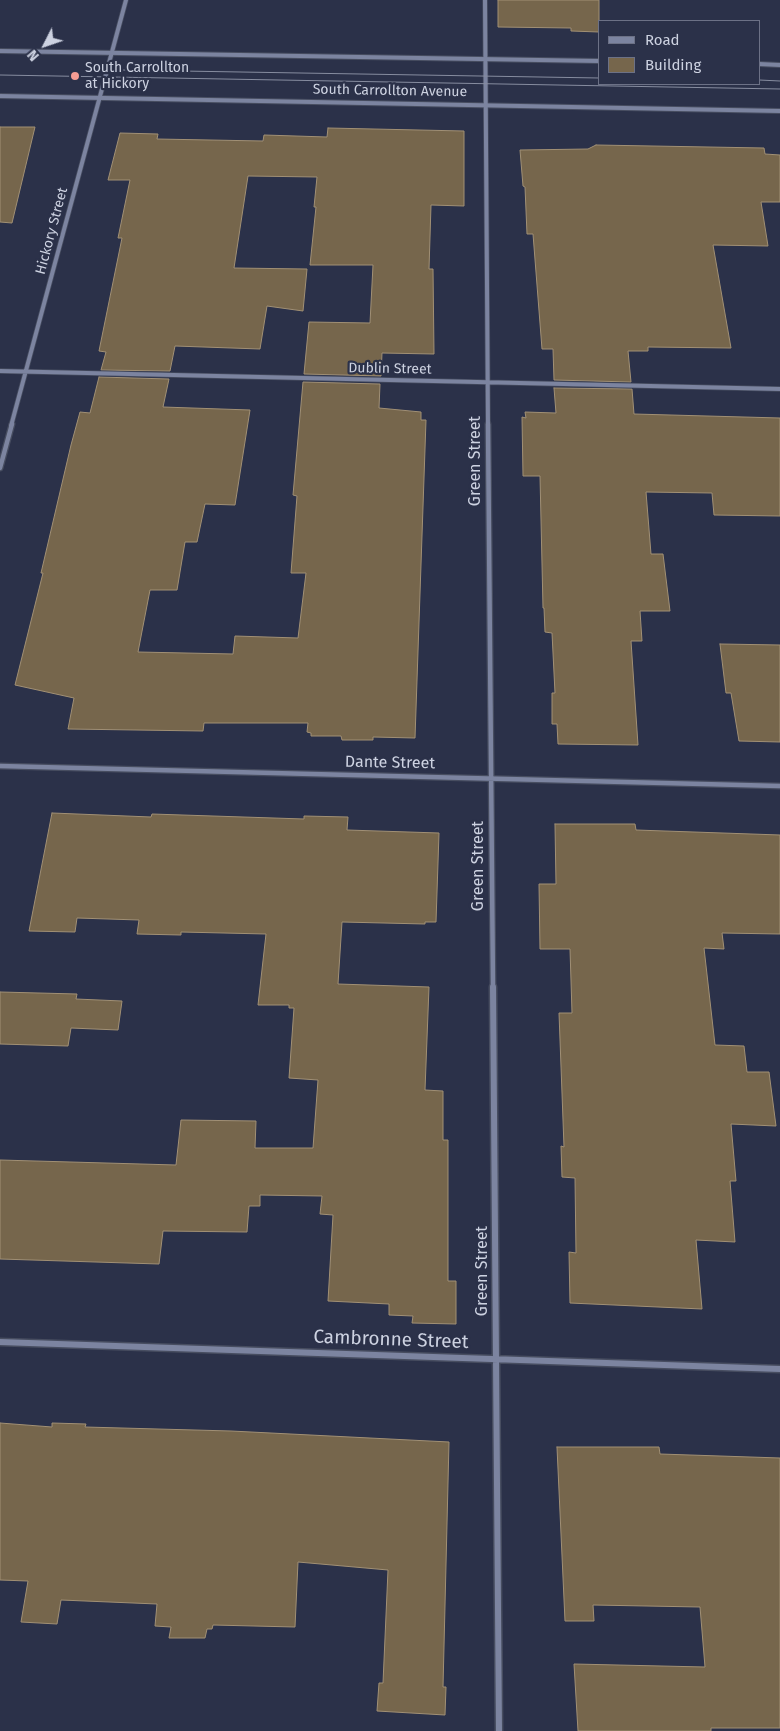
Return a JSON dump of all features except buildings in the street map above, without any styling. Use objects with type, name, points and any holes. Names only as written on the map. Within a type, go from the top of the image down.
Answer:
[{"type":"main road","points":[[0,51],[598,61]]},
{"type":"main road","points":[[760,64],[780,65]]},
{"type":"main road","name":"South Carrollton Avenue","points":[[0,96],[780,111]]},
{"type":"street","name":"Hickory Street","points":[[0,468],[126,0]]},
{"type":"street","name":"Green Street","points":[[485,0],[499,1731]]},
{"type":"street","name":"Dublin Street","points":[[0,371],[780,389]]},
{"type":"street","name":"Dante Street","points":[[0,766],[780,786]]},
{"type":"street","name":"Cambronne Street","points":[[0,1342],[780,1369]]},
{"type":"tram line","points":[[121,70],[598,78]]},
{"type":"tram line","points":[[0,75],[780,89]]},
{"type":"tram line","points":[[760,80],[780,81]]},
{"type":"place","name":"South Carrollton at Hickory","points":[[75,76]]}]
